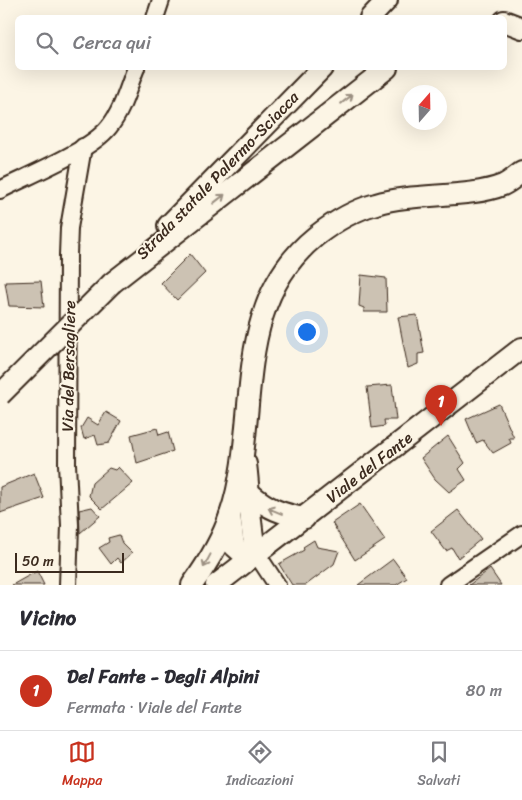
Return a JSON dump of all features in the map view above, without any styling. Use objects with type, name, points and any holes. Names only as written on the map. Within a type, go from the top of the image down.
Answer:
[{"type":"main road","points":[[373,15],[387,0]]},
{"type":"main road","points":[[507,22],[522,28]]},
{"type":"main road","name":"Strada statale Palermo-Sciacca","points":[[112,283],[320,70]]},
{"type":"main road","points":[[0,395],[112,283],[384,70]]},
{"type":"main road","points":[[192,585],[204,568],[230,515],[244,450],[250,377],[257,335],[265,307],[278,279],[296,256],[315,237],[355,212],[376,204],[399,199],[474,191],[504,185],[522,172]]},
{"type":"main road","name":"Viale del Fante","points":[[216,585],[522,348]]},
{"type":"main road","points":[[244,450],[251,494],[253,556]]},
{"type":"main road","points":[[251,494],[264,506],[280,514],[304,518]]},
{"type":"main road","points":[[230,515],[234,546],[253,556]]},
{"type":"street","points":[[155,15],[161,0]]},
{"type":"street","points":[[0,190],[83,147],[108,128],[120,109],[135,70]]},
{"type":"street","name":"Via del Bersagliere","points":[[68,585],[70,525],[67,464],[68,255],[69,228],[83,147]]},
{"type":"street","points":[[448,585],[522,534]]},
{"type":"street","points":[[253,556],[277,585]]},
{"type":"building","points":[[190,254],[205,273],[177,300],[161,283]]},
{"type":"building","points":[[361,275],[386,278],[387,312],[364,312],[364,308],[359,306]]},
{"type":"building","points":[[41,281],[44,307],[9,306],[5,282]]},
{"type":"building","points":[[417,315],[424,353],[418,354],[418,364],[408,368],[398,317]]},
{"type":"building","points":[[392,385],[396,420],[384,420],[385,426],[372,428],[367,387]]},
{"type":"building","points":[[499,404],[514,438],[509,438],[511,443],[493,453],[483,440],[476,443],[466,419]]},
{"type":"building","points":[[106,412],[121,421],[109,443],[98,445],[95,435],[84,439],[81,428],[87,418],[98,425]]},
{"type":"building","points":[[157,428],[159,435],[168,432],[173,451],[137,463],[131,435]]},
{"type":"building","points":[[448,436],[465,463],[459,469],[466,480],[449,492],[435,479],[421,458]]},
{"type":"building","points":[[118,467],[133,483],[102,509],[89,496],[92,483],[109,468],[115,470]]},
{"type":"building","points":[[34,473],[44,498],[0,513],[0,487]]},
{"type":"building","points":[[360,504],[385,540],[355,560],[332,523]]},
{"type":"building","points":[[92,507],[100,516],[80,533],[79,510]]},
{"type":"building","points":[[458,510],[481,539],[458,558],[452,548],[446,551],[431,531]]},
{"type":"building","points":[[119,535],[122,543],[132,553],[121,563],[117,558],[111,564],[99,548],[109,542],[108,538]]},
{"type":"building","points":[[314,540],[317,547],[339,551],[334,564],[306,585],[292,585],[279,564],[304,550],[303,547]]},
{"type":"building","points":[[393,559],[407,578],[396,585],[358,585]]},
{"type":"building","points":[[490,569],[501,585],[469,585]]},
{"type":"building","points":[[37,571],[44,585],[12,585]]},
{"type":"place","name":"Del Fante - Degli Alpini","points":[[441,426]]}]
